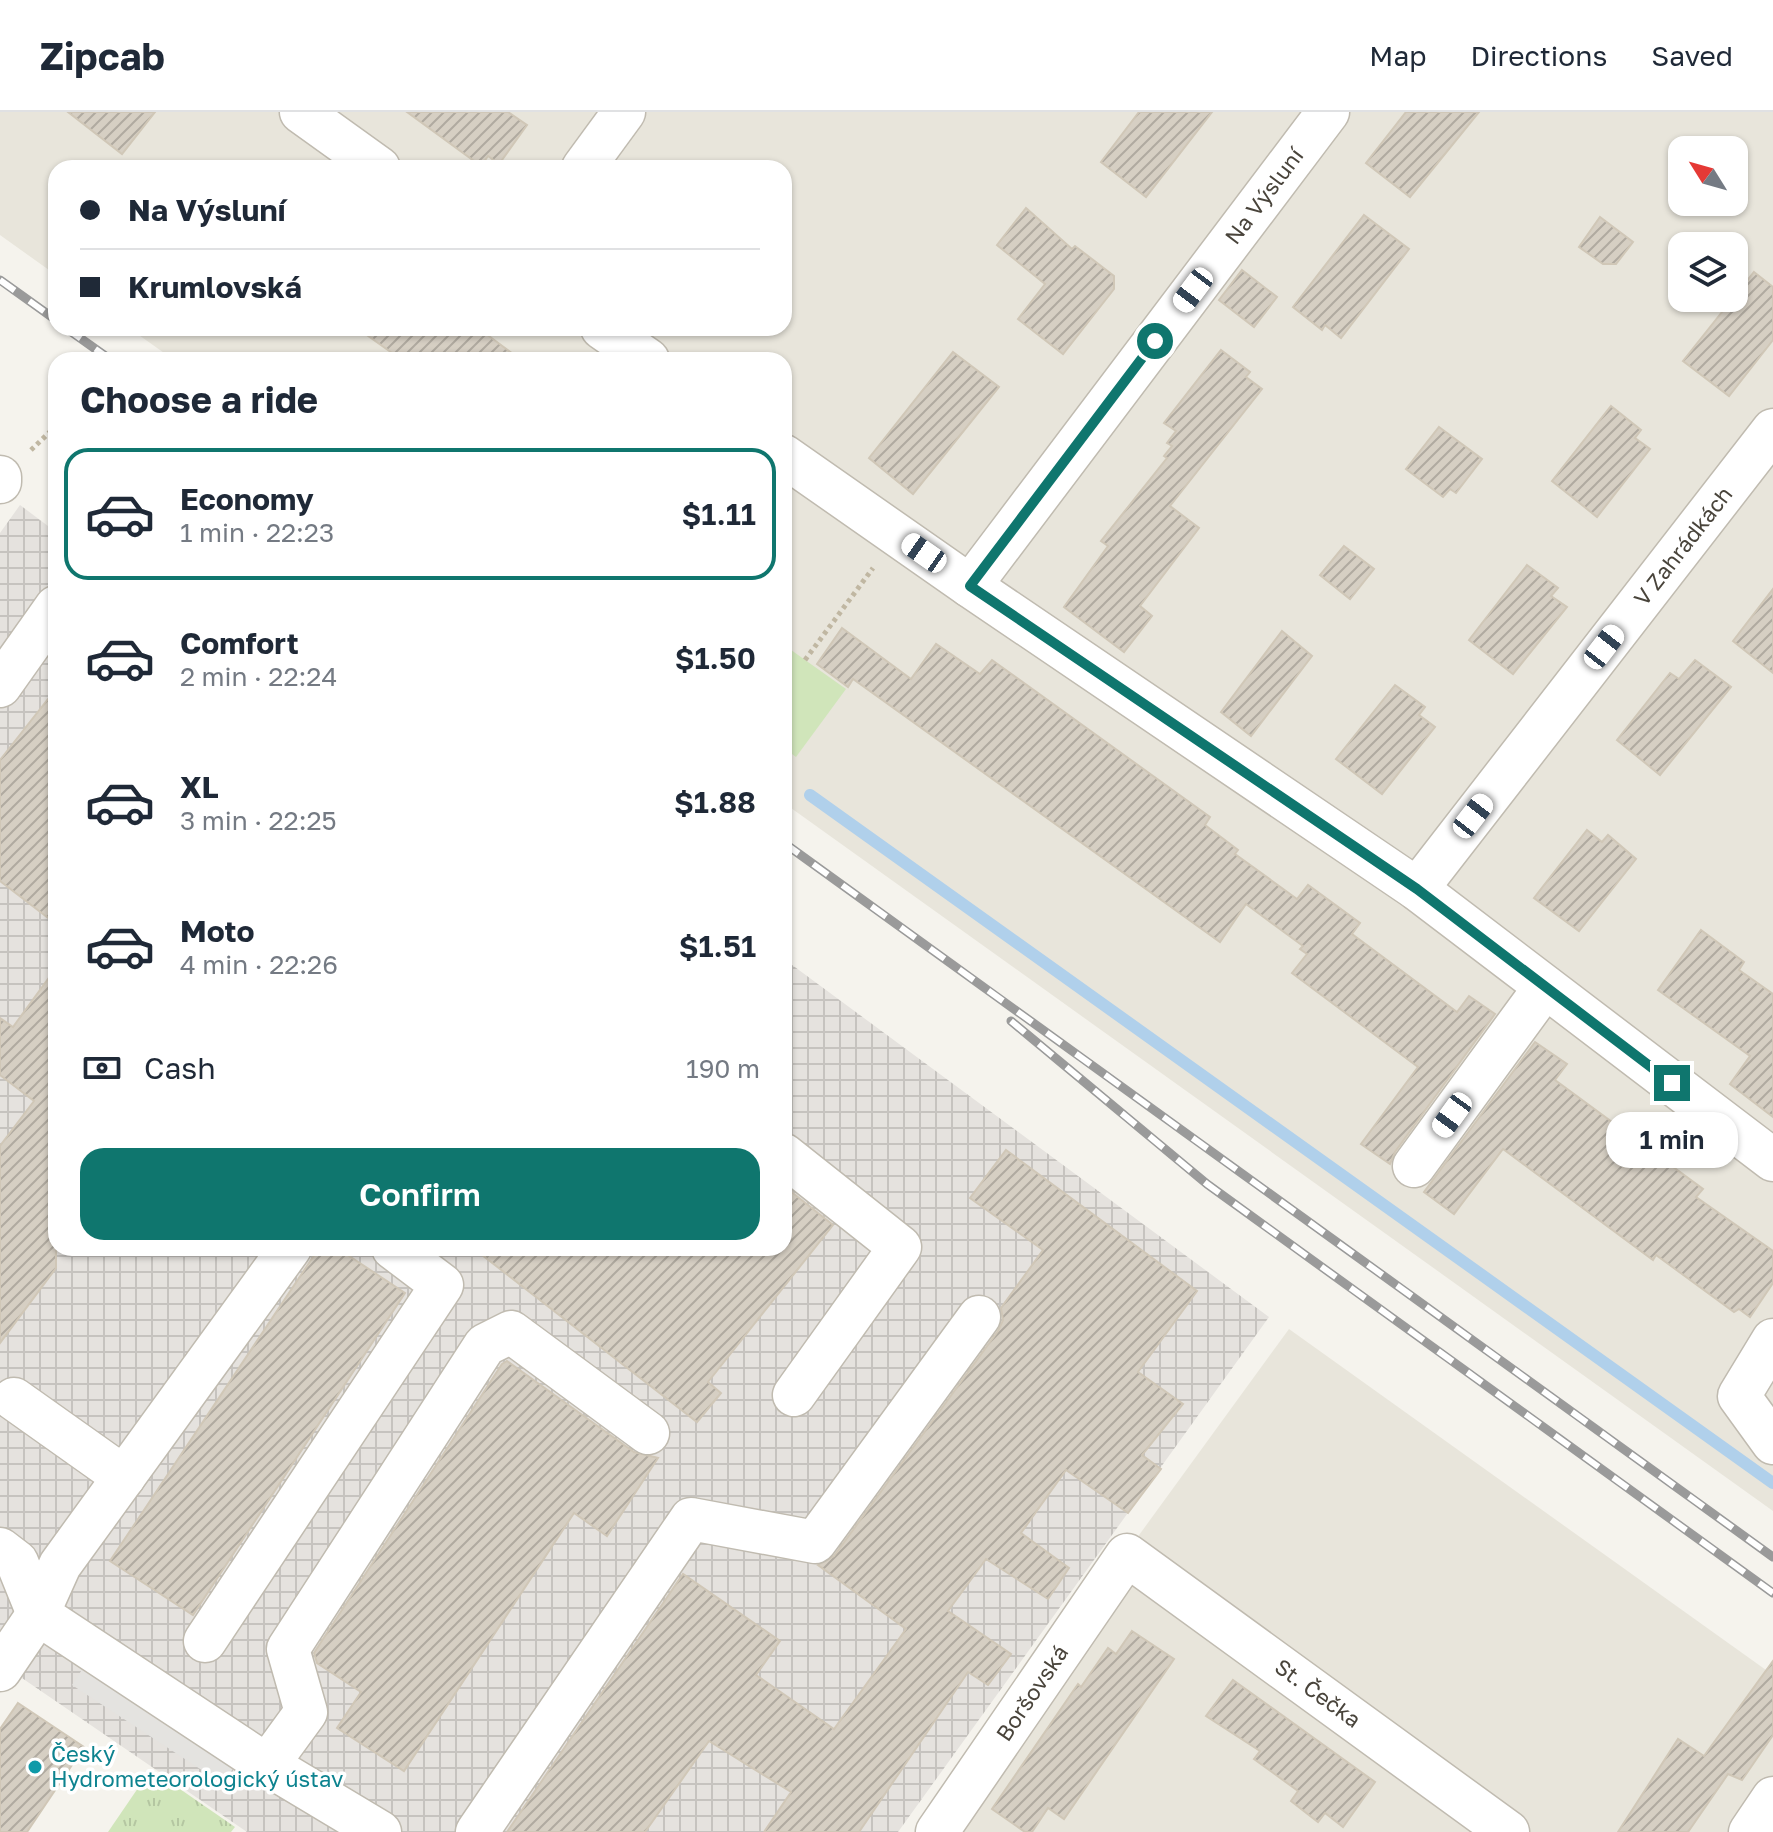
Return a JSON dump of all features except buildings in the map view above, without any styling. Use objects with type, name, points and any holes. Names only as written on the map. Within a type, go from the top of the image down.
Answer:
[{"type":"street","points":[[301,112],[368,160]]},
{"type":"street","points":[[589,160],[624,112]]},
{"type":"street","name":"Na Výsluní","points":[[970,586],[1328,112]]},
{"type":"street","points":[[614,336],[636,352]]},
{"type":"street","name":"V Zahrádkách","points":[[1417,889],[1773,430]]},
{"type":"street","points":[[792,462],[1417,889],[1773,1160]]},
{"type":"street","points":[[0,686],[48,618]]},
{"type":"street","points":[[1414,1166],[1545,987]]},
{"type":"street","points":[[792,1161],[900,1247],[794,1395]]},
{"type":"street","points":[[2,1667],[38,1614],[60,1565],[284,1256]]},
{"type":"street","points":[[205,1641],[442,1285],[404,1256]]},
{"type":"street","points":[[477,1832],[691,1519],[815,1542],[979,1317]]},
{"type":"street","points":[[268,1764],[306,1712],[288,1649],[485,1345],[511,1332],[648,1433]]},
{"type":"street","points":[[1773,1340],[1739,1396],[1773,1443]]},
{"type":"street","points":[[14,1399],[124,1477]]},
{"type":"street","points":[[0,1549],[17,1562],[38,1614],[268,1764],[380,1832]]},
{"type":"street","name":"Boršovská","points":[[937,1832],[1127,1555]]},
{"type":"street","name":"St. Čečka","points":[[1127,1555],[1508,1832]]},
{"type":"street","points":[[1750,1832],[1773,1798]]},
{"type":"path","points":[[805,660],[898,536]]},
{"type":"shaded area","points":[[0,112],[1773,112],[1773,1511],[792,809],[792,352],[163,352],[140,336],[792,336],[792,160],[48,160],[48,269],[0,235]]},
{"type":"shaded area","points":[[20,505],[48,526],[48,1256],[792,1256],[792,965],[1269,1317],[898,1832],[247,1832],[0,1663],[0,533]]},
{"type":"shaded area","points":[[1289,1329],[1773,1675],[1773,1832],[923,1832]]},
{"type":"shaded area","points":[[94,1651],[245,1750],[223,1784],[72,1685]]},
{"type":"green space","points":[[792,651],[846,689],[796,757],[792,754]]},
{"type":"green space","points":[[151,1769],[235,1827],[231,1832],[108,1832]]},
{"type":"waterway","points":[[810,795],[1773,1483]]},
{"type":"railway","points":[[0,280],[48,314]]},
{"type":"railway","points":[[77,336],[100,352]]},
{"type":"railway","points":[[792,849],[1773,1557]]},
{"type":"railway","points":[[1011,1021],[1207,1184],[1773,1593]]},
{"type":"place","name":"Český Hydrometeorologický ústav","points":[[35,1767]]},
{"type":"route","points":[[1155,341],[970,586],[1417,889],[1672,1083]]}]
